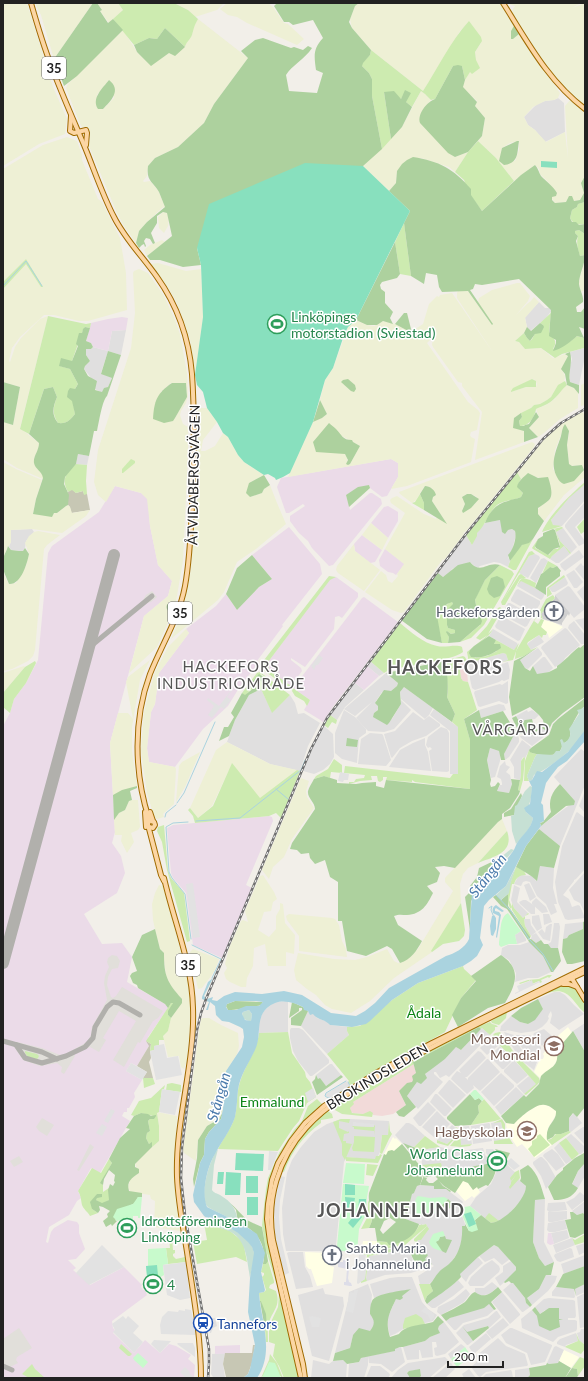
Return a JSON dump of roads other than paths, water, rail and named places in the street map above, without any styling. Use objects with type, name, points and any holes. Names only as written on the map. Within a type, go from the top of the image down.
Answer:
[{"type":"main road","name":"35","points":[[32,3],[48,57],[71,116],[86,145]]},
{"type":"main road","name":"35","points":[[32,3],[52,63],[79,131]]},
{"type":"main road","points":[[503,3],[547,72],[561,89],[585,109]]},
{"type":"main road","points":[[71,116],[70,129],[72,132],[86,130],[86,145]]},
{"type":"main road","name":"ÅTVIDABERGSVÄGEN","points":[[79,131],[117,223],[130,243],[157,277],[174,305],[185,334],[191,366],[193,403],[193,468],[192,513],[187,569],[179,610],[150,675],[140,714],[138,755],[146,825],[187,958],[191,978],[193,1018],[179,1135],[177,1185],[203,1378]]},
{"type":"main road","name":"ÅTVIDABERGSVÄGEN","points":[[86,145],[119,222],[159,275],[176,304],[186,334],[193,366],[195,485],[188,578],[184,600],[178,619],[149,684],[144,704],[140,732],[140,764],[153,844]]},
{"type":"main road","name":"ÅTVIDABERGSVÄGEN","points":[[144,802],[164,881]]},
{"type":"main road","name":"BROKINDSLEDEN","points":[[305,1378],[303,1364],[273,1240],[271,1221],[273,1195],[277,1177],[294,1142],[316,1118],[352,1092],[433,1046],[558,985],[585,968]]},
{"type":"main road","name":"BROKINDSLEDEN","points":[[301,1378],[270,1242],[268,1224],[268,1204],[272,1180],[278,1163],[291,1141],[305,1123],[324,1106],[371,1076],[432,1043],[572,976],[585,972]]},
{"type":"main road","points":[[577,986],[578,975]]},
{"type":"main road","points":[[572,976],[585,998]]},
{"type":"main road","points":[[558,985],[569,984],[577,986]]},
{"type":"water","points":[[585,730],[585,741],[567,761],[558,767],[546,783],[541,803],[543,805],[544,821],[540,823],[541,826],[526,846],[506,886],[484,906],[480,938],[483,945],[477,956],[463,966],[418,983],[392,1000],[366,1024],[352,1027],[330,1025],[313,1014],[310,1015],[308,1011],[304,1010],[303,1007],[289,1002],[276,1003],[271,1005],[263,1012],[257,1045],[239,1085],[235,1117],[231,1127],[212,1159],[207,1173],[205,1188],[205,1201],[207,1207],[242,1224],[257,1234],[265,1253],[261,1272],[265,1290],[264,1292],[259,1293],[266,1336],[265,1358],[257,1378],[243,1378],[248,1374],[250,1369],[255,1345],[248,1312],[250,1278],[254,1253],[248,1242],[238,1233],[219,1221],[208,1219],[204,1216],[194,1202],[193,1195],[200,1163],[204,1155],[205,1139],[209,1132],[221,1119],[226,1071],[242,1047],[244,1037],[243,1029],[229,1022],[222,1021],[216,1015],[215,1006],[210,1002],[208,1010],[206,1010],[209,1002],[202,999],[202,997],[208,982],[213,978],[204,996],[207,999],[213,997],[212,1000],[217,1001],[224,996],[235,992],[262,994],[284,991],[302,995],[331,1013],[356,1016],[365,1011],[389,988],[446,956],[456,952],[467,942],[469,939],[472,893],[474,887],[480,881],[488,880],[494,875],[512,853],[517,843],[532,822],[533,818],[524,808],[530,804],[532,787],[529,781],[532,780],[537,771],[542,772],[568,752]],"holes":[[[235,1001],[256,1001],[263,1002],[259,1006],[246,1006],[236,1010],[228,1010],[226,1007],[227,1004]],[[249,1010],[252,1014],[251,1021],[245,1020],[242,1014],[243,1012]]]},
{"type":"water","points":[[496,905],[504,911],[502,912],[496,908],[495,909],[495,911],[499,912],[501,915],[497,938],[499,916],[493,913],[493,907]]},
{"type":"water","points":[[494,915],[496,918],[496,929],[493,936],[491,935],[490,926],[492,916]]},
{"type":"waterway","points":[[3,286],[26,261],[42,286]]},
{"type":"waterway","points":[[177,803],[184,793],[215,722]]},
{"type":"waterway","points":[[196,821],[240,818],[301,770],[305,760]]},
{"type":"waterway","points":[[276,789],[288,799]]},
{"type":"waterway","points":[[165,817],[166,813],[176,805]]},
{"type":"waterway","points":[[188,822],[173,823],[166,827],[169,872],[185,894],[191,939]]},
{"type":"waterway","points":[[496,895],[511,911],[529,939],[543,954],[553,971]]},
{"type":"waterway","points":[[489,908],[492,906],[491,910],[493,915]]},
{"type":"waterway","points":[[192,945],[221,959],[212,978]]},
{"type":"waterway","points":[[346,1081],[326,1093],[325,1096],[331,1098],[350,1086],[348,1082]]},
{"type":"railway","points":[[208,1378],[209,1349],[185,1215],[181,1178],[182,1147],[197,1030],[206,999],[311,749],[327,718],[466,534],[543,439],[561,423],[585,409]]},
{"type":"place","name":"Linköpings motorstadion (Sviestad)","points":[[277,324]]},
{"type":"place","name":"Hackeforsgården","points":[[554,611]]},
{"type":"place","name":"Montessori Mondial","points":[[554,1046]]},
{"type":"place","name":"Hagbyskolan","points":[[527,1131]]},
{"type":"place","name":"World Class Johannelund","points":[[497,1161]]},
{"type":"place","name":"Idrottsföreningen Linköping","points":[[127,1228]]},
{"type":"place","name":"Sankta Maria i Johannelund","points":[[332,1255]]},
{"type":"place","name":"4","points":[[153,1284]]},
{"type":"place","name":"Tannefors","points":[[203,1323]]},
{"type":"district","name":"HACKEFORS","points":[[445,667]]},
{"type":"district","name":"HACKEFORS INDUSTRIOMRÅDE","points":[[231,674]]},
{"type":"district","name":"VÅRGÅRD","points":[[511,729]]},
{"type":"district","name":"JOHANNELUND","points":[[391,1210]]},
{"type":"water label","name":"Stångån","points":[[487,875]]},
{"type":"water label","name":"Stångån","points":[[218,1097]]},
{"type":"park label","name":"Ådala","points":[[424,1012]]},
{"type":"park label","name":"Emmalund","points":[[272,1101]]}]
